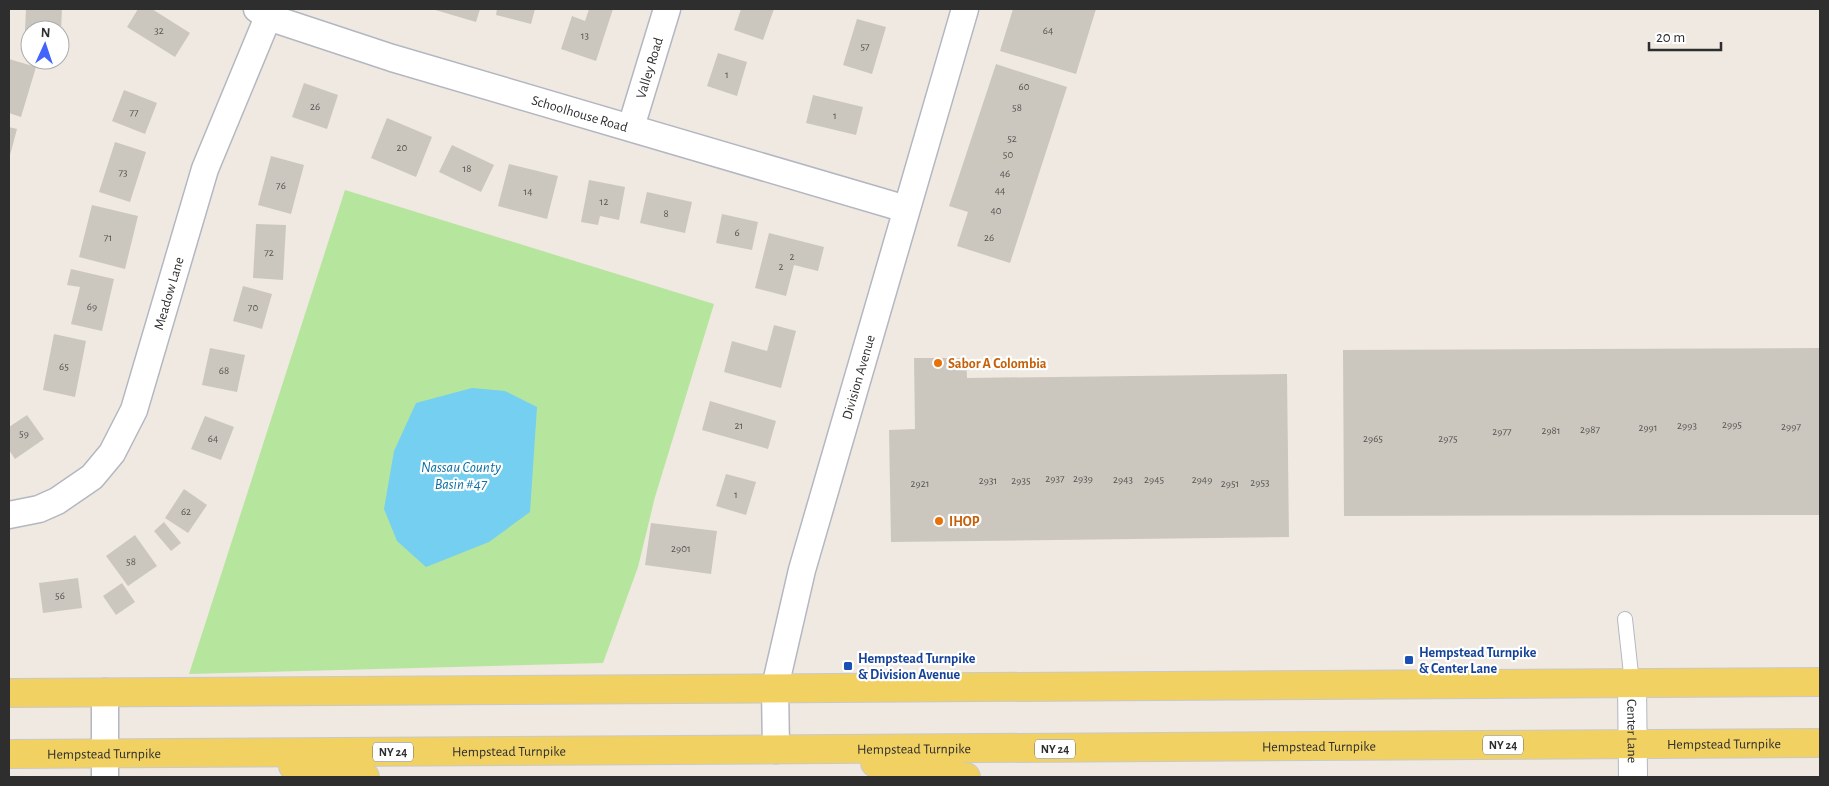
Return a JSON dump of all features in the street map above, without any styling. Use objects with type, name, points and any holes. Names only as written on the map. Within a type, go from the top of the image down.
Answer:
[{"type":"main road","points":[[9,693],[1820,682]]},
{"type":"main road","name":"Hempstead Turnpike","points":[[9,754],[105,765],[215,753],[1820,742]]},
{"type":"main road","points":[[785,750],[966,777]]},
{"type":"main road","points":[[215,753],[365,777]]},
{"type":"street","name":"Valley Road","points":[[631,127],[667,9]]},
{"type":"street","name":"Division Avenue","points":[[785,750],[775,687],[802,570],[965,9]]},
{"type":"street","name":"Schoolhouse Road","points":[[263,13],[392,58],[906,209]]},
{"type":"street","name":"Meadow Lane","points":[[9,515],[39,509],[57,501],[92,477],[112,454],[134,410],[205,169],[263,13]]},
{"type":"street","name":"Center Lane","points":[[1632,683],[1633,777]]},
{"type":"street","points":[[105,692],[105,765]]},
{"type":"lane","points":[[1625,619],[1632,683]]},
{"type":"green space","points":[[345,190],[714,304],[655,497],[638,567],[603,663],[189,674]]},
{"type":"water","name":"Nassau County Basin #47","points":[[472,388],[505,391],[537,407],[530,512],[489,542],[426,567],[397,541],[384,509],[394,451],[416,403]]},
{"type":"building","points":[[26,9],[62,9],[61,20],[25,20]]},
{"type":"building","points":[[138,9],[152,9],[190,33],[175,57],[127,27]]},
{"type":"building","points":[[432,9],[480,9],[476,22]]},
{"type":"building","points":[[497,9],[535,9],[531,24],[496,15]]},
{"type":"building","points":[[589,9],[613,9],[596,61],[561,49],[572,16],[585,21]]},
{"type":"building","points":[[741,9],[774,9],[763,40],[734,30]]},
{"type":"building","points":[[1013,9],[1096,9],[1076,74],[1000,51]]},
{"type":"building","points":[[857,19],[886,27],[872,74],[843,65]]},
{"type":"building","points":[[718,53],[747,62],[737,96],[707,86]]},
{"type":"building","points":[[9,59],[20,62],[20,70],[35,70],[21,117],[9,113]]},
{"type":"building","points":[[996,64],[1067,87],[1010,263],[957,246],[968,212],[949,206]]},
{"type":"building","points":[[304,83],[338,95],[327,129],[292,117]]},
{"type":"building","points":[[124,90],[157,103],[145,134],[112,121]]},
{"type":"building","points":[[813,95],[863,107],[856,135],[806,123]]},
{"type":"building","points":[[387,118],[432,137],[416,177],[371,158]]},
{"type":"building","points":[[9,127],[17,129],[9,159]]},
{"type":"building","points":[[115,142],[146,152],[130,202],[99,192]]},
{"type":"building","points":[[452,145],[494,165],[481,192],[439,172]]},
{"type":"building","points":[[271,156],[304,165],[291,214],[258,205]]},
{"type":"building","points":[[509,164],[558,176],[547,219],[498,206]]},
{"type":"building","points":[[589,180],[625,187],[619,220],[600,216],[598,225],[581,222]]},
{"type":"building","points":[[647,192],[692,202],[685,233],[640,223]]},
{"type":"building","points":[[92,205],[138,216],[125,269],[79,257]]},
{"type":"building","points":[[722,214],[758,222],[752,250],[716,243]]},
{"type":"building","points":[[256,224],[286,225],[283,280],[253,278]]},
{"type":"building","points":[[769,233],[824,247],[818,271],[794,265],[786,296],[755,288]]},
{"type":"building","points":[[71,269],[114,279],[102,331],[71,324],[80,287],[67,285]]},
{"type":"building","points":[[243,286],[272,294],[262,329],[233,321]]},
{"type":"building","points":[[774,325],[796,331],[781,388],[724,372],[732,341],[767,351]]},
{"type":"building","points":[[54,334],[86,341],[75,397],[43,390]]},
{"type":"building","points":[[210,348],[245,355],[237,392],[202,385]]},
{"type":"building","points":[[1820,348],[1820,515],[1344,516],[1343,350]]},
{"type":"building","points":[[914,358],[966,358],[967,378],[1287,374],[1289,537],[891,542],[889,430],[915,429]]},
{"type":"building","points":[[710,401],[776,421],[768,449],[702,430]]},
{"type":"building","points":[[27,415],[44,439],[15,459],[9,450],[9,427]]},
{"type":"building","points":[[205,416],[234,427],[221,460],[191,449]]},
{"type":"building","points":[[726,474],[756,482],[746,515],[716,506]]},
{"type":"building","points":[[184,489],[207,505],[188,533],[165,518]]},
{"type":"building","points":[[164,522],[181,543],[171,551],[154,531]]},
{"type":"building","points":[[651,523],[717,531],[711,574],[645,565]]},
{"type":"building","points":[[135,535],[157,566],[128,586],[106,556]]},
{"type":"building","points":[[78,578],[82,608],[43,613],[39,583]]},
{"type":"building","points":[[122,583],[135,602],[116,615],[103,596]]},
{"type":"place","name":"Sabor A Colombia","points":[[938,363]]},
{"type":"place","name":"IHOP","points":[[939,521]]},
{"type":"place","name":"Hempstead Turnpike & Center Lane","points":[[1409,660]]},
{"type":"place","name":"Hempstead Turnpike & Division Avenue","points":[[848,666]]}]
